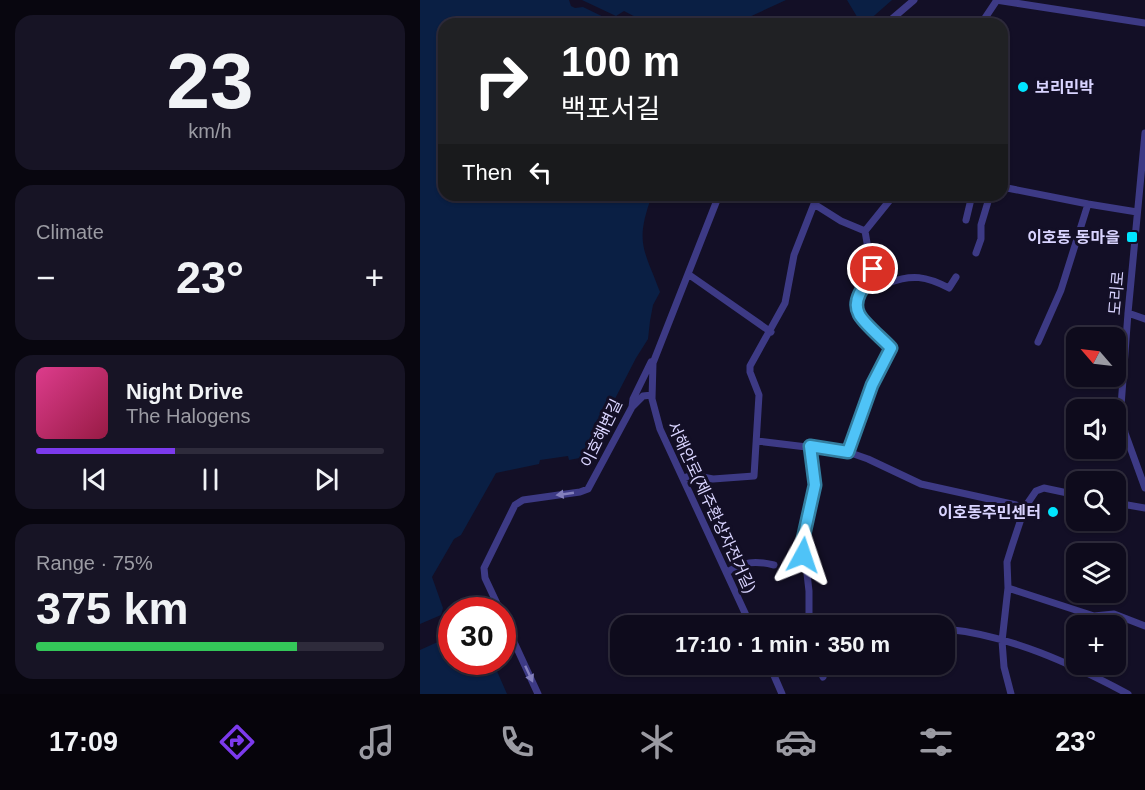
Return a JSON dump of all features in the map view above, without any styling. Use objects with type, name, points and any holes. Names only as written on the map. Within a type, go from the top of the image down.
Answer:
[{"type":"street","points":[[893,18],[914,0]]},
{"type":"street","points":[[985,18],[997,0],[1145,23]]},
{"type":"street","name":"도리로","points":[[1145,133],[1121,395],[1122,416],[1128,442],[1145,488]]},
{"type":"street","points":[[1008,188],[1137,216],[1145,222]]},
{"type":"street","name":"서해안로(제주환상자전거길)","points":[[717,201],[659,346],[652,374],[652,394],[660,429],[746,615]]},
{"type":"street","points":[[684,478],[692,475],[713,479],[754,476],[759,395],[750,369],[787,297],[794,255],[814,201]]},
{"type":"street","points":[[873,278],[865,231],[889,201]]},
{"type":"street","points":[[966,220],[971,201]]},
{"type":"street","points":[[976,253],[988,201]]},
{"type":"street","points":[[814,204],[841,221],[865,231]]},
{"type":"street","points":[[1038,342],[1061,290],[1088,204]]},
{"type":"street","points":[[688,274],[771,332]]},
{"type":"street","points":[[873,278],[888,284],[906,277],[933,280],[949,288],[956,278]]},
{"type":"street","points":[[848,452],[872,385],[891,348],[858,314],[857,301],[865,284],[873,278]]},
{"type":"street","points":[[1128,313],[1145,320]]},
{"type":"street","name":"이호해변길","points":[[494,597],[485,578],[484,568],[516,506],[523,500],[588,489],[632,406],[633,399],[659,346]]},
{"type":"street","points":[[632,406],[643,396],[652,394]]},
{"type":"street","points":[[757,441],[848,452],[921,484],[1025,507]]},
{"type":"street","points":[[807,615],[809,591],[803,539],[815,485],[810,446]]},
{"type":"street","points":[[1011,694],[1004,667],[1002,641],[1008,588],[1007,562],[1025,507],[1039,489],[1066,493]]},
{"type":"street","points":[[1126,505],[1145,508]]},
{"type":"street","points":[[727,572],[752,561],[774,565]]},
{"type":"street","points":[[1008,588],[1094,616],[1114,614],[1145,626]]},
{"type":"street","points":[[955,630],[1002,641],[1057,659],[1128,694]]},
{"type":"street","points":[[516,646],[538,694]]},
{"type":"street","points":[[773,675],[782,694]]},
{"type":"water","points":[[420,0],[569,0],[571,6],[575,8],[583,7],[606,18],[438,18],[438,201],[650,201],[644,224],[643,245],[660,292],[653,305],[648,339],[585,457],[569,460],[568,456],[540,460],[539,464],[496,473],[461,535],[454,539],[432,577],[439,597],[438,616],[420,624]]},
{"type":"water","points":[[582,0],[786,0],[747,18],[637,18],[624,11],[616,16]]},
{"type":"water","points":[[847,0],[892,0],[872,18],[858,18]]},
{"type":"water","points":[[438,642],[438,675],[499,675],[507,694],[420,694],[420,650]]},
{"type":"place","name":"보리민박","points":[[1023,87]]},
{"type":"place","name":"이호동 동마을","points":[[1132,237]]},
{"type":"place","name":"이호동주민센터","points":[[1053,512]]},
{"type":"route","points":[[803,555],[803,539],[815,485],[810,446],[848,452],[872,385],[891,348],[858,314],[857,301],[865,284],[873,278],[873,269]]}]
